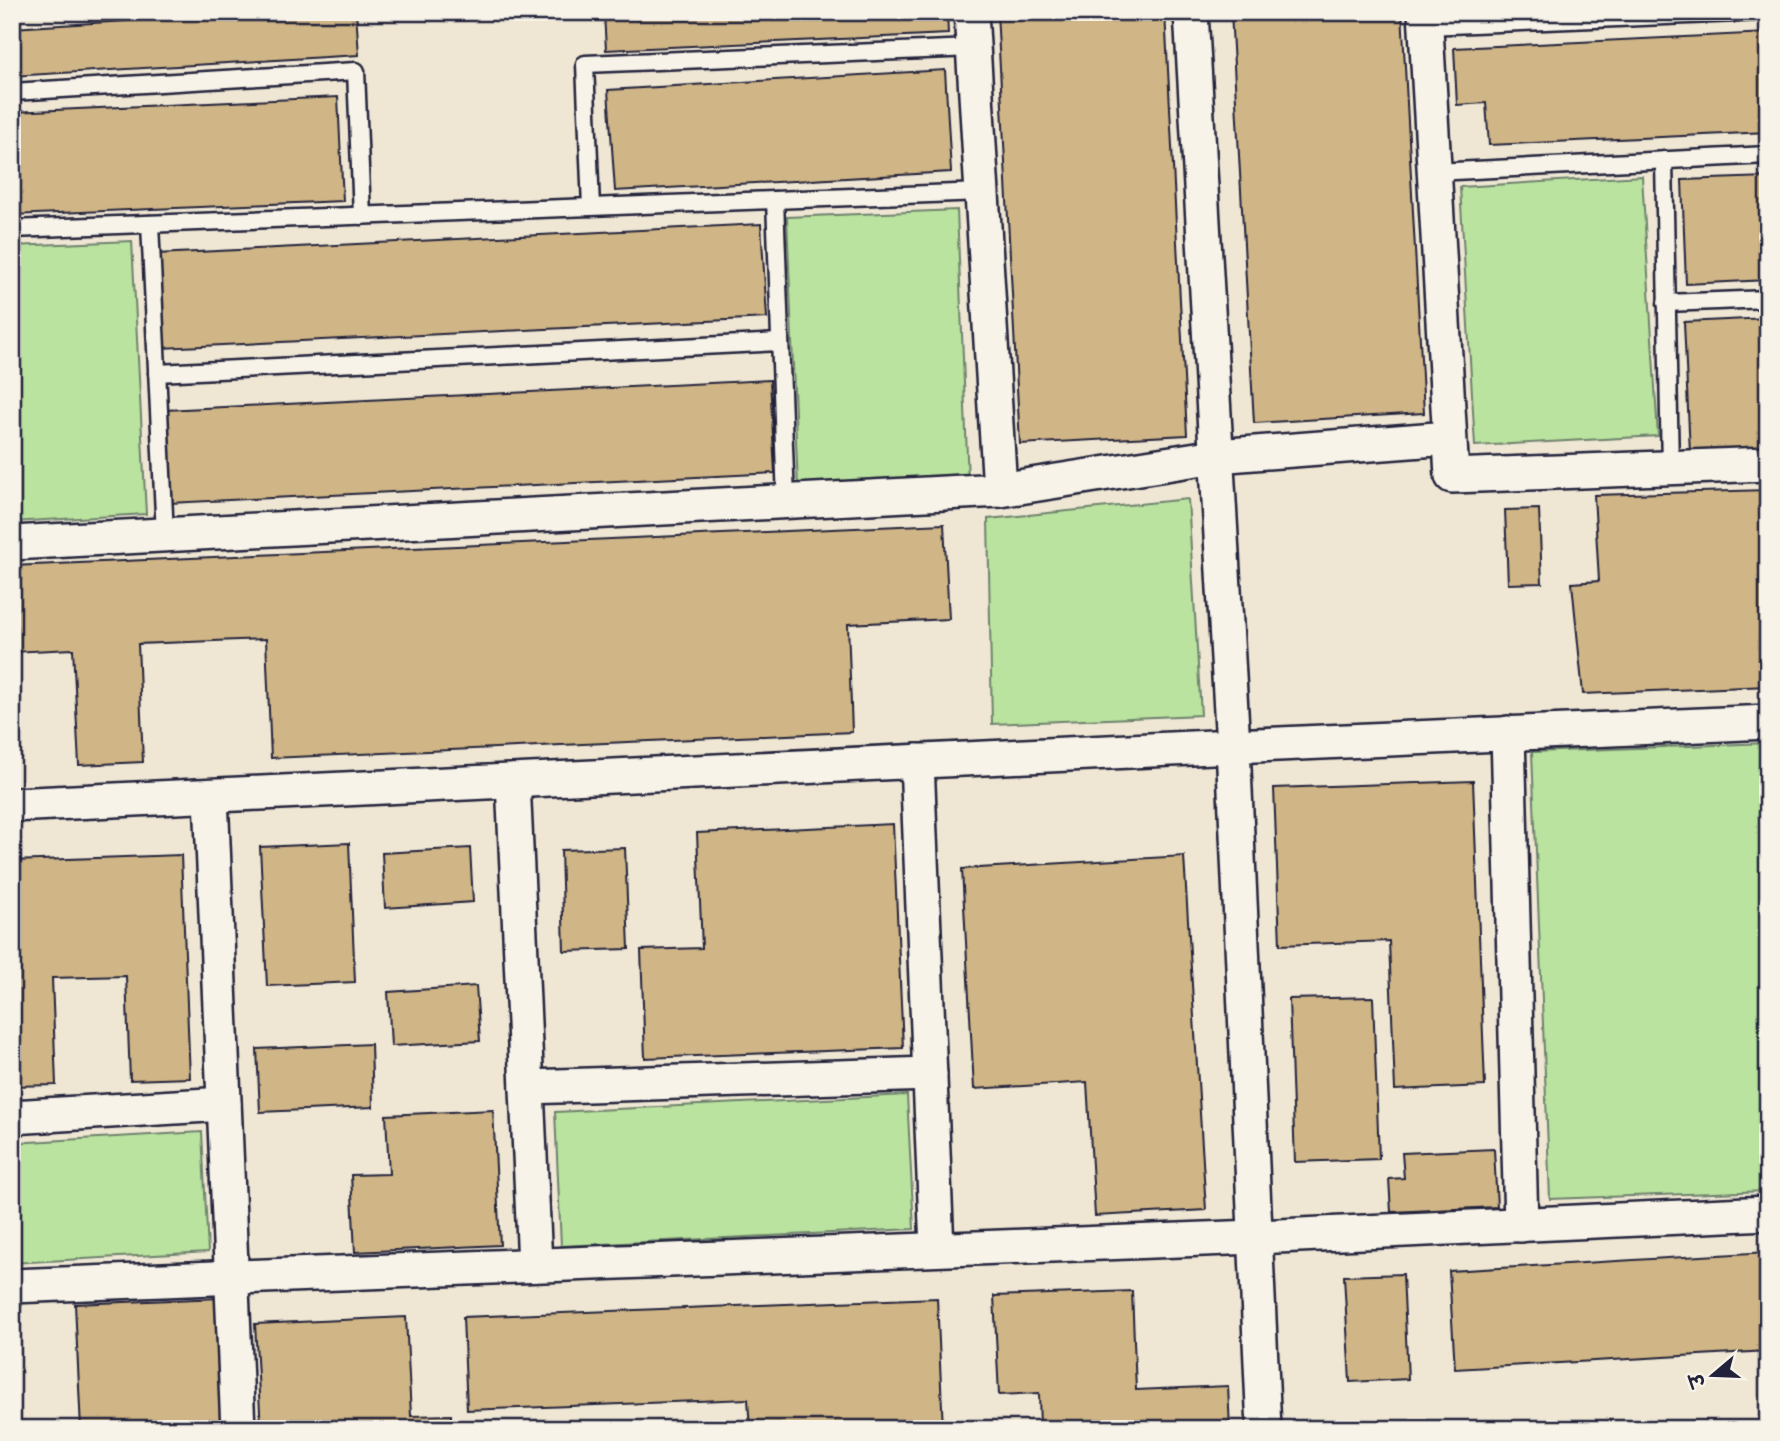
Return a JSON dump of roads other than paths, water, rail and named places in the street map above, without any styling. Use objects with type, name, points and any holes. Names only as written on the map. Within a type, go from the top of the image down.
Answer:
[{"type":"street","points":[[971,12],[1000,490]]},
{"type":"street","points":[[1191,12],[1233,746],[1264,1429]]},
{"type":"street","points":[[1425,19],[1451,475],[1768,464]]},
{"type":"street","points":[[12,543],[1000,490],[1216,456],[1450,438]]},
{"type":"street","points":[[12,805],[1768,722]]},
{"type":"street","points":[[1508,733],[1521,1224]]},
{"type":"street","points":[[917,761],[937,1249]]},
{"type":"street","points":[[513,781],[535,1265]]},
{"type":"street","points":[[211,796],[238,1429]]},
{"type":"street","points":[[527,1087],[930,1074]]},
{"type":"street","points":[[12,1116],[224,1104]]},
{"type":"street","points":[[12,1286],[1255,1237],[1768,1213]]},
{"type":"lane","points":[[1425,19],[1762,12]]},
{"type":"lane","points":[[591,207],[585,64],[973,48]]},
{"type":"lane","points":[[12,92],[356,71],[362,216]]},
{"type":"lane","points":[[1434,172],[1768,155]]},
{"type":"lane","points":[[1664,160],[1670,468]]},
{"type":"lane","points":[[12,229],[982,192]]},
{"type":"lane","points":[[775,200],[786,501]]},
{"type":"lane","points":[[150,224],[165,535]]},
{"type":"lane","points":[[1666,303],[1768,299]]},
{"type":"lane","points":[[157,373],[780,342]]}]
